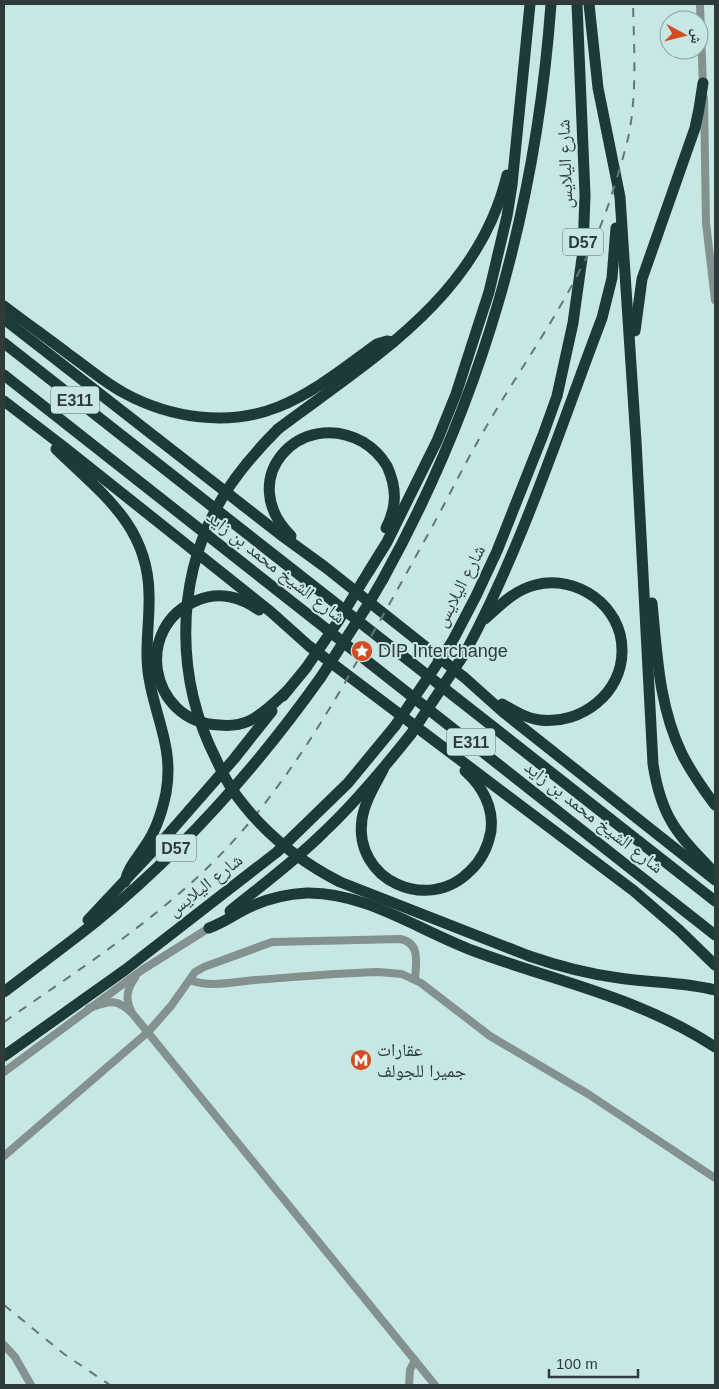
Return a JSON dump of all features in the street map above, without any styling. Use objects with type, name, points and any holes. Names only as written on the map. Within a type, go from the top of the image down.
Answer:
[{"type":"highway","points":[[75,938],[89,919],[125,882],[234,759],[306,668],[339,620],[392,534],[437,440],[472,345],[489,292],[507,216],[519,125],[530,4]]},
{"type":"highway","name":"شارع اليلايس","points":[[4,992],[110,909],[155,869],[211,812],[272,744],[321,677],[383,579],[414,521],[443,457],[484,351],[506,281],[521,219],[533,156],[542,98],[551,4]]},
{"type":"highway","name":"شارع اليلايس","points":[[4,1056],[125,970],[277,852],[348,783],[396,726],[452,642],[497,551],[543,435],[567,356],[579,288],[585,222],[577,4]]},
{"type":"highway","points":[[590,4],[598,88],[620,197],[652,749],[656,781],[660,797],[674,827],[715,873]]},
{"type":"highway","points":[[630,352],[634,337],[642,278],[695,128],[700,109],[702,84]]},
{"type":"highway","points":[[519,125],[507,178],[496,211],[475,253],[449,288],[427,312],[393,342],[278,429],[249,459],[227,488],[208,525],[195,560],[191,581],[186,624],[188,670],[196,709],[210,748],[243,804],[287,848],[322,873],[340,882],[529,956],[564,967],[621,978],[680,984],[715,990]]},
{"type":"highway","points":[[209,928],[326,831],[383,770],[411,734],[465,653],[482,621],[522,531],[608,298],[613,271],[616,236],[612,162]]},
{"type":"highway","points":[[4,306],[122,392],[161,410],[202,418],[236,417],[256,414],[277,407],[311,390],[377,344],[393,342]]},
{"type":"highway","points":[[4,319],[243,506],[325,567],[465,678],[503,712],[715,880]]},
{"type":"highway","name":"شارع الشيخ محمد بن زايد","points":[[4,343],[715,901]]},
{"type":"highway","name":"شارع الشيخ محمد بن زايد","points":[[4,375],[715,935]]},
{"type":"highway","points":[[4,401],[142,508],[271,612],[309,646],[634,891],[679,930],[715,965]]},
{"type":"highway","points":[[40,430],[58,451],[121,514],[140,548],[148,578],[148,672],[167,750],[167,779],[163,807],[158,821],[146,846],[128,870],[125,882]]},
{"type":"highway","points":[[325,567],[281,525],[272,508],[269,490],[270,477],[275,464],[282,454],[301,440],[322,434],[347,435],[368,445],[384,462],[391,475],[395,504],[378,546],[377,560]]},
{"type":"highway","points":[[642,563],[650,587],[662,694],[668,715],[682,753],[715,806]]},
{"type":"highway","points":[[465,678],[513,711],[540,720],[553,721],[578,715],[601,700],[613,683],[621,664],[620,637],[616,623],[606,608],[595,596],[583,589],[567,584],[551,582],[534,585],[519,591],[482,621]]},
{"type":"highway","points":[[288,690],[260,714],[248,721],[226,726],[195,721],[177,710],[161,684],[158,670],[158,646],[164,629],[176,613],[192,602],[211,596],[231,597],[241,600],[279,626],[297,635]]},
{"type":"highway","points":[[383,770],[368,798],[362,821],[361,835],[364,848],[371,862],[389,880],[412,890],[437,890],[460,881],[480,861],[486,850],[491,826],[488,802],[476,781],[442,752],[426,733]]},
{"type":"highway","points":[[209,928],[221,924],[248,908],[276,897],[313,893],[348,898],[383,910],[493,958],[592,988],[634,1004],[672,1022],[715,1046]]},
{"type":"street","points":[[700,4],[702,84],[705,104],[706,223],[715,300]]},
{"type":"street","points":[[4,1072],[142,970],[209,928]]},
{"type":"street","points":[[4,1156],[148,1032],[171,1006],[195,972],[204,967],[268,943],[400,939],[410,942],[416,951],[415,979]]},
{"type":"street","points":[[132,1012],[127,1001],[127,994],[131,983],[142,970]]},
{"type":"street","points":[[190,980],[214,985],[243,981],[378,972],[396,973],[415,979],[490,1036],[588,1094],[715,1178]]},
{"type":"street","points":[[89,1008],[113,1001],[124,1005],[132,1012],[436,1385]]},
{"type":"street","points":[[4,1344],[15,1356],[31,1385]]},
{"type":"street","points":[[409,1385],[410,1370],[415,1360]]},
{"type":"railway","points":[[4,1022],[96,958],[184,890],[237,837],[256,815],[322,721],[391,602],[482,434],[569,291],[598,231],[620,167],[632,118],[634,69],[633,4]]},
{"type":"railway","points":[[4,1305],[64,1354],[110,1385]]},
{"type":"place","name":"DIP Interchange","points":[[362,651]]},
{"type":"place","name":"عقارات جميرا للجولف","points":[[361,1060]]}]
